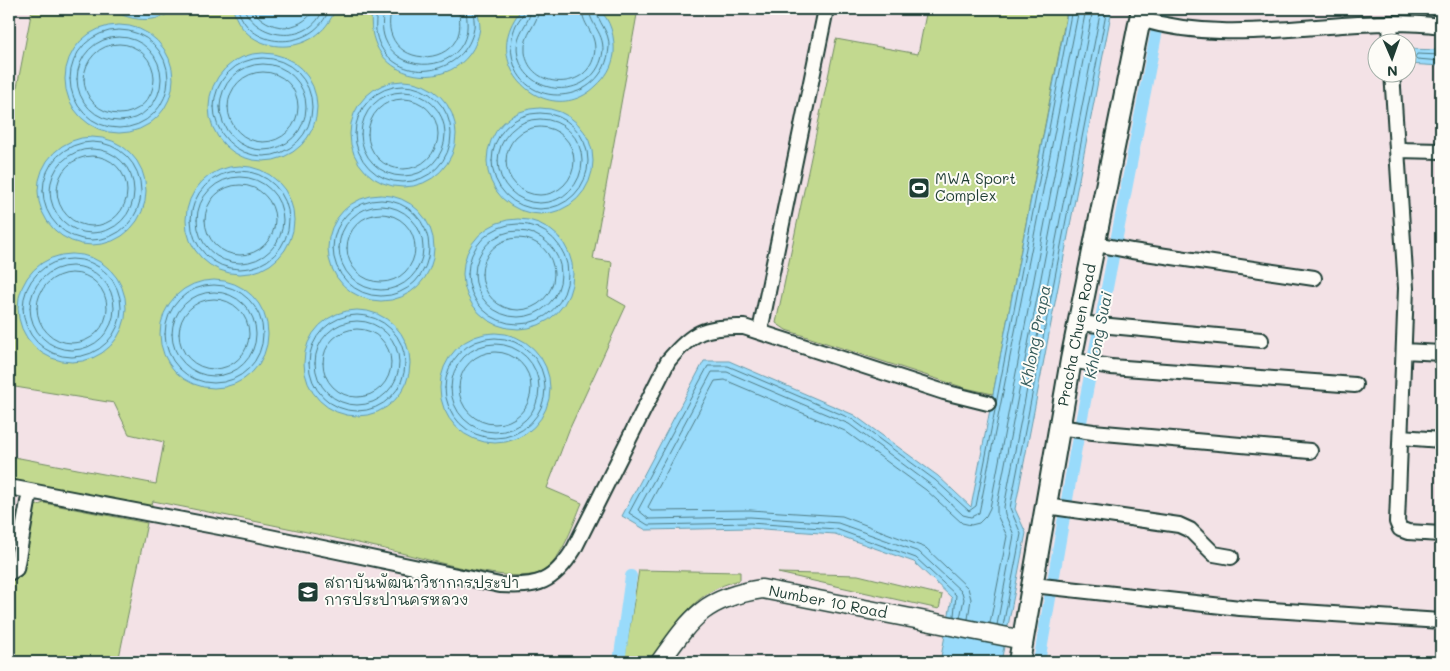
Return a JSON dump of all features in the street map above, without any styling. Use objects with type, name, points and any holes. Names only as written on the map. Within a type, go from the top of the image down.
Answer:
[{"type":"main road","name":"Pracha Chuen Road","points":[[1019,662],[1017,638],[1039,586],[1061,509],[1065,428],[1102,245],[1144,17]]},
{"type":"street","points":[[760,331],[826,9]]},
{"type":"street","points":[[1144,17],[1178,28],[1225,33],[1390,24],[1441,26]]},
{"type":"street","points":[[1390,24],[1390,32]]},
{"type":"street","points":[[1393,82],[1406,288],[1397,522],[1400,529],[1408,532],[1441,534]]},
{"type":"street","points":[[1397,150],[1441,151]]},
{"type":"street","points":[[1102,245],[1314,278]]},
{"type":"street","points":[[1085,323],[1261,340]]},
{"type":"street","points":[[9,487],[251,533],[500,585],[527,586],[546,580],[563,568],[668,361],[683,343],[698,332],[718,326],[744,327],[944,392],[988,403]]},
{"type":"street","points":[[1404,351],[1441,353]]},
{"type":"street","points":[[1078,361],[1111,367],[1355,385]]},
{"type":"street","points":[[1065,428],[1310,451]]},
{"type":"street","points":[[1401,437],[1441,440]]},
{"type":"street","points":[[9,573],[16,569],[30,491]]},
{"type":"street","points":[[1061,509],[1179,525],[1190,530],[1214,554],[1232,558]]},
{"type":"street","points":[[1039,586],[1240,608],[1441,621]]},
{"type":"street","name":"Number 10 Road","points":[[660,662],[692,618],[719,600],[740,592],[762,589],[1017,638]]},
{"type":"green space","points":[[9,9],[15,9],[9,44]]},
{"type":"green space","points":[[32,9],[638,9],[593,259],[612,262],[608,296],[626,306],[569,430],[547,488],[582,503],[565,544],[552,563],[536,574],[521,576],[480,572],[320,535],[153,501],[151,507],[9,479],[9,456],[156,484],[164,442],[129,434],[114,403],[9,386],[9,129]]},
{"type":"green space","name":"MWA Sport Complex","points":[[927,9],[1056,9],[1067,11],[993,394],[965,388],[786,330],[776,323],[836,39],[918,54]]},
{"type":"green space","points":[[44,503],[147,523],[118,662],[26,662],[9,657],[9,578],[15,579],[22,573],[35,506]]},
{"type":"green space","points":[[639,570],[740,572],[740,580],[724,585],[697,601],[677,623],[650,662],[624,662]]},
{"type":"green space","points":[[778,573],[858,575],[942,595],[939,609]]},
{"type":"water","points":[[110,9],[175,9],[160,17],[143,20],[126,16]]},
{"type":"water","points":[[233,9],[335,9],[327,25],[314,37],[299,44],[283,46],[267,44],[252,37],[240,25]]},
{"type":"water","points":[[372,9],[477,9],[480,28],[472,51],[457,66],[439,74],[418,75],[399,69],[383,56],[373,36]]},
{"type":"water","points":[[522,9],[598,9],[609,23],[614,42],[613,59],[600,83],[577,98],[558,101],[539,97],[523,86],[512,70],[507,51],[509,30]]},
{"type":"water","name":"Khlong Prapa","points":[[1068,9],[1112,9],[1015,509],[1026,533],[1001,662],[940,662],[952,598],[914,562],[835,534],[749,528],[646,530],[622,516],[704,361],[729,361],[854,415],[938,476],[971,507]]},
{"type":"water","points":[[119,25],[140,29],[157,41],[169,58],[173,79],[169,100],[157,117],[140,129],[119,133],[98,129],[81,117],[69,100],[65,79],[69,58],[81,41],[98,29]]},
{"type":"water","points":[[1418,49],[1441,50],[1441,66],[1418,65]]},
{"type":"water","points":[[263,53],[284,57],[301,69],[313,86],[317,107],[313,128],[301,145],[284,157],[263,161],[242,157],[225,145],[213,128],[209,107],[213,86],[225,69],[242,57]]},
{"type":"water","points":[[403,81],[423,85],[441,96],[452,114],[456,134],[452,154],[441,172],[423,183],[403,187],[383,183],[365,172],[354,154],[350,134],[354,114],[365,96],[383,85]]},
{"type":"water","points":[[540,108],[560,112],[578,123],[589,141],[593,161],[589,181],[578,199],[560,210],[540,214],[520,210],[502,199],[491,181],[487,161],[491,141],[502,123],[520,112]]},
{"type":"water","points":[[92,137],[113,141],[130,153],[142,170],[146,191],[142,212],[130,229],[113,241],[92,245],[71,241],[54,229],[42,212],[38,191],[42,170],[54,153],[71,141]]},
{"type":"water","points":[[240,166],[261,170],[278,182],[290,199],[294,220],[290,241],[278,258],[261,270],[240,274],[219,270],[202,258],[190,241],[186,220],[190,199],[202,182],[219,170]]},
{"type":"water","points":[[381,195],[401,199],[419,210],[430,228],[434,248],[430,268],[419,286],[401,297],[381,301],[361,297],[343,286],[332,268],[328,248],[332,228],[343,210],[361,199]]},
{"type":"water","points":[[518,219],[539,223],[557,235],[569,253],[573,274],[569,295],[557,313],[539,325],[518,329],[497,325],[479,313],[467,295],[463,274],[467,253],[479,235],[497,223]]},
{"type":"water","points":[[72,254],[93,258],[110,270],[122,287],[126,308],[122,329],[110,346],[93,358],[72,362],[51,358],[34,346],[22,329],[18,308],[22,287],[34,270],[51,258]]},
{"type":"water","points":[[214,280],[235,284],[252,296],[264,313],[268,334],[264,355],[252,372],[235,384],[214,388],[193,384],[176,372],[164,355],[160,334],[164,313],[176,296],[193,284]]},
{"type":"water","points":[[357,310],[377,314],[395,325],[406,343],[410,363],[406,383],[395,401],[377,412],[357,416],[337,412],[319,401],[308,383],[304,363],[308,343],[319,325],[337,314]]},
{"type":"water","points":[[495,333],[516,337],[534,349],[546,367],[550,388],[546,409],[534,427],[516,439],[495,443],[474,439],[456,427],[444,409],[440,388],[444,367],[456,349],[474,337]]},
{"type":"waterway","name":"Khlong Suai","points":[[1039,662],[1075,453],[1161,9]]},
{"type":"waterway","points":[[619,662],[631,576]]},
{"type":"place","name":"MWA Sport Complex","points":[[919,188]]},
{"type":"place","name":"สถาบันพัฒนาวิชาการประปา การประปานครหลวง","points":[[308,592]]}]
